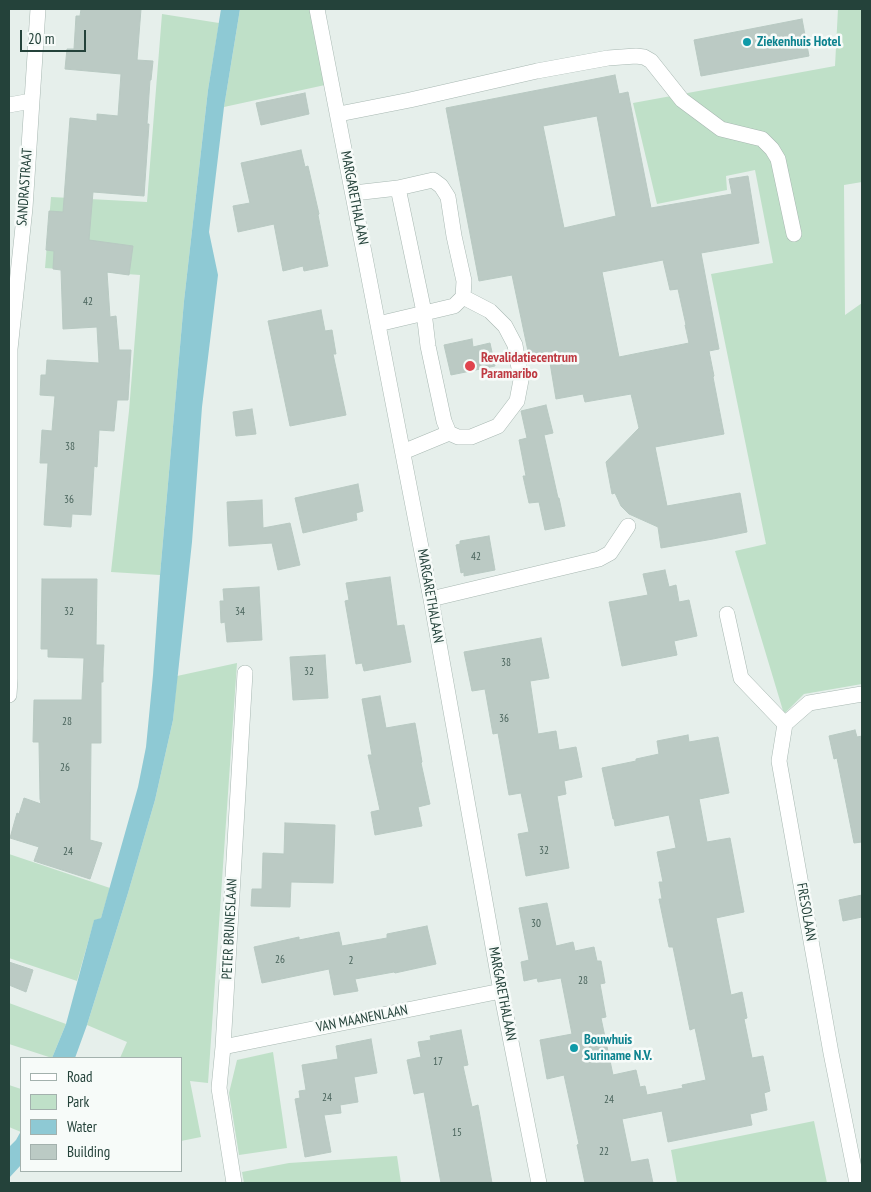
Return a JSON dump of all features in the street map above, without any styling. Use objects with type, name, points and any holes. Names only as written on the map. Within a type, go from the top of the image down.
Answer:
[{"type":"street","name":"SANDRASTRAAT","points":[[9,695],[10,349],[25,208],[38,9]]},
{"type":"street","name":"MARGARETHALAAN","points":[[318,9],[431,598],[501,991],[539,1183]]},
{"type":"street","points":[[338,114],[410,100],[537,71],[608,58],[644,57],[651,61],[682,100],[721,129],[762,139],[772,149],[778,159],[794,234]]},
{"type":"street","points":[[9,105],[31,101]]},
{"type":"street","points":[[354,193],[398,188],[433,180],[441,186],[448,197],[464,281],[463,297],[454,306],[378,324]]},
{"type":"street","points":[[398,188],[424,312],[428,346],[437,392],[448,433]]},
{"type":"street","points":[[403,452],[448,433],[458,437],[471,437],[498,426],[517,401],[521,380],[515,345],[506,326],[490,311],[463,297]]},
{"type":"street","points":[[431,598],[599,558],[610,553],[628,526]]},
{"type":"street","points":[[727,614],[740,678],[786,724],[809,703],[862,694]]},
{"type":"street","name":"PETER BRUNESLAAN","points":[[234,1183],[219,1088],[245,673]]},
{"type":"street","name":"FRESOLAAN","points":[[786,724],[779,761],[831,1053],[857,1183]]},
{"type":"street","name":"VAN MAANENLAAN","points":[[223,1047],[501,991]]},
{"type":"green space","points":[[240,9],[311,9],[325,85],[224,107]]},
{"type":"green space","points":[[838,9],[862,9],[862,182],[844,185],[845,315],[862,303],[862,684],[804,694],[784,714],[735,551],[766,544],[711,274],[773,263],[755,170],[726,176],[727,190],[657,204],[633,103],[835,66]]},
{"type":"green space","points":[[162,14],[219,23],[208,90],[184,301],[160,575],[111,572],[129,411],[140,275],[45,268],[51,197],[147,202]]},
{"type":"green space","points":[[237,663],[208,1083],[190,1081],[201,1137],[182,1141],[182,1057],[120,1057],[127,1042],[87,1025],[155,800],[173,720],[177,676]]},
{"type":"green space","points":[[9,854],[110,888],[101,918],[94,921],[77,981],[9,958]]},
{"type":"green space","points":[[9,1003],[66,1024],[52,1057],[9,1044]]},
{"type":"green space","points":[[273,1052],[287,1148],[239,1155],[229,1093],[237,1060]]},
{"type":"green space","points":[[9,1085],[20,1089],[20,1132],[9,1127]]},
{"type":"green space","points":[[814,1121],[827,1183],[677,1183],[671,1150]]},
{"type":"green space","points":[[397,1156],[401,1183],[244,1183],[242,1172],[289,1163]]},
{"type":"water","points":[[221,9],[240,9],[224,107],[209,232],[218,275],[202,407],[192,542],[173,720],[155,800],[87,1025],[75,1057],[52,1057],[66,1024],[94,920],[101,918],[138,787],[146,747],[184,301],[208,90]]},
{"type":"water","points":[[20,1133],[20,1166],[9,1178],[9,1147]]},
{"type":"building","points":[[81,9],[141,9],[137,60],[153,61],[147,124],[149,124],[144,196],[93,192],[89,240],[133,246],[129,275],[107,272],[110,317],[116,316],[119,350],[131,350],[128,400],[117,400],[114,431],[99,430],[97,467],[94,466],[91,515],[72,514],[71,527],[44,525],[48,463],[40,463],[42,430],[52,431],[55,396],[40,395],[41,375],[46,375],[47,360],[99,363],[97,327],[63,329],[61,270],[53,269],[54,251],[46,250],[49,211],[63,212],[70,118],[97,121],[97,114],[118,116],[121,74],[65,69],[67,49],[74,49],[76,16],[80,16]]},
{"type":"building","name":"Ziekenhuis Hotel","points":[[802,19],[809,56],[701,76],[694,40]]},
{"type":"building","points":[[615,75],[619,94],[628,92],[651,208],[732,194],[729,179],[748,176],[759,243],[701,253],[719,349],[709,351],[724,434],[655,447],[667,506],[740,493],[747,532],[661,548],[658,527],[629,514],[621,506],[615,493],[612,494],[606,462],[639,428],[631,394],[585,402],[583,394],[556,399],[548,351],[529,356],[512,275],[479,281],[446,108]],"holes":[[[597,116],[616,216],[564,228],[543,126]],[[663,260],[670,290],[678,289],[689,343],[619,357],[602,272]]]},
{"type":"building","points":[[305,93],[309,114],[261,125],[256,103]]},
{"type":"building","points":[[301,150],[305,167],[308,166],[328,266],[304,271],[303,266],[283,271],[274,224],[238,232],[233,206],[250,203],[241,163]]},
{"type":"building","points":[[321,310],[325,331],[332,330],[336,354],[333,354],[346,415],[290,426],[268,321]]},
{"type":"building","points":[[472,339],[473,347],[490,343],[495,366],[451,375],[444,345]]},
{"type":"building","points":[[546,405],[553,433],[544,435],[565,526],[545,530],[539,502],[529,503],[523,476],[526,476],[519,440],[527,438],[521,411]]},
{"type":"building","points":[[252,409],[256,434],[236,436],[233,412]]},
{"type":"building","points":[[358,484],[363,511],[356,513],[357,520],[303,533],[295,498]]},
{"type":"building","points":[[262,500],[263,528],[290,523],[300,565],[278,570],[272,543],[229,546],[227,502]]},
{"type":"building","points":[[489,536],[495,570],[464,576],[464,572],[461,573],[456,545],[460,544],[460,541]]},
{"type":"building","points":[[665,570],[669,587],[676,585],[679,602],[689,600],[697,636],[674,641],[677,655],[622,666],[609,602],[648,595],[643,574]]},
{"type":"building","points":[[390,577],[397,626],[404,625],[411,662],[364,671],[362,663],[356,664],[345,601],[349,600],[346,583]]},
{"type":"building","points":[[42,579],[97,579],[96,645],[104,645],[103,682],[101,682],[101,743],[91,743],[90,840],[102,843],[90,879],[34,861],[39,847],[10,838],[17,813],[19,814],[24,798],[41,804],[39,742],[33,742],[34,700],[82,700],[84,658],[48,657],[48,649],[41,649]]},
{"type":"building","points":[[259,587],[262,640],[227,642],[225,622],[221,623],[220,601],[224,601],[223,589]]},
{"type":"building","points":[[541,638],[549,678],[530,681],[538,734],[556,731],[559,750],[576,747],[582,777],[564,781],[566,794],[557,796],[569,868],[526,876],[518,834],[529,832],[521,793],[509,795],[498,733],[493,734],[485,689],[472,691],[464,652]]},
{"type":"building","points":[[325,655],[328,698],[293,700],[290,657]]},
{"type":"building","points":[[380,696],[386,728],[415,723],[430,804],[418,807],[422,826],[375,835],[371,812],[380,810],[368,755],[372,755],[362,699]]},
{"type":"building","points":[[855,730],[857,737],[862,736],[862,842],[854,843],[837,758],[834,759],[829,736]]},
{"type":"building","points":[[688,735],[689,742],[718,737],[729,793],[699,799],[707,842],[730,838],[744,912],[716,918],[731,995],[742,992],[747,1018],[744,1019],[752,1058],[763,1056],[770,1091],[764,1093],[767,1110],[750,1114],[752,1125],[668,1142],[662,1111],[622,1119],[631,1162],[648,1159],[653,1183],[585,1183],[577,1145],[579,1144],[564,1075],[547,1079],[540,1040],[572,1034],[561,978],[538,982],[537,978],[524,981],[521,962],[529,960],[519,908],[547,903],[556,946],[573,942],[575,951],[594,947],[597,961],[601,961],[605,983],[600,984],[606,1017],[601,1018],[613,1075],[636,1070],[640,1087],[645,1086],[647,1095],[683,1088],[682,1085],[706,1080],[695,1028],[690,1030],[673,947],[669,947],[659,899],[662,899],[659,882],[663,882],[657,852],[676,848],[669,815],[615,826],[602,768],[659,754],[657,741]]},
{"type":"building","points":[[285,823],[335,825],[333,883],[291,882],[290,907],[251,906],[252,889],[262,889],[263,853],[284,854]]},
{"type":"building","points":[[862,895],[862,917],[843,921],[839,900]]},
{"type":"building","points":[[427,926],[436,964],[355,979],[358,991],[334,995],[329,969],[262,983],[254,947],[299,937],[299,940],[339,932],[342,946],[387,938],[387,934]]},
{"type":"building","points":[[9,962],[33,970],[26,992],[9,985]]},
{"type":"building","points":[[461,1030],[468,1065],[463,1066],[472,1107],[478,1105],[492,1183],[441,1183],[424,1092],[414,1094],[407,1060],[421,1057],[418,1042],[431,1040],[430,1036]]},
{"type":"building","points":[[371,1039],[377,1073],[354,1077],[358,1102],[340,1105],[341,1113],[324,1115],[331,1152],[305,1157],[295,1099],[300,1098],[299,1091],[306,1090],[302,1065],[338,1059],[336,1046]]},
{"type":"place","name":"Ziekenhuis Hotel","points":[[747,42]]},
{"type":"place","name":"Revalidatiecentrum Paramaribo","points":[[470,366]]},
{"type":"place","name":"Bouwhuis Suriname N.V.","points":[[574,1048]]}]
